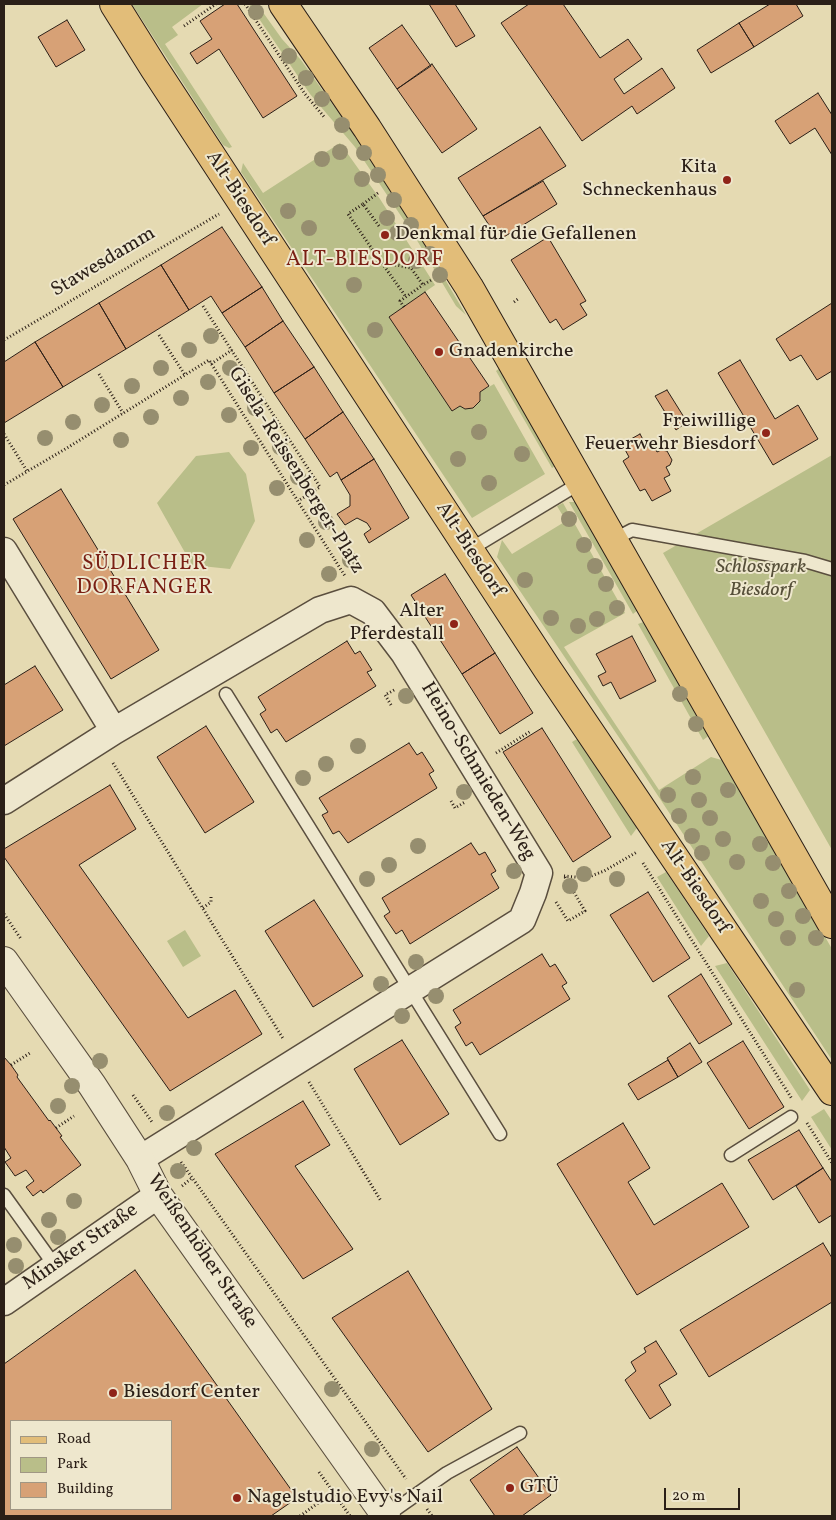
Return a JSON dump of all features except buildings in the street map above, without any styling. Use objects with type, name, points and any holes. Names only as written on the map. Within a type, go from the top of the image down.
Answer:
[{"type":"main road","name":"Alt-Biesdorf","points":[[114,4],[469,550],[669,852],[832,1091]]},
{"type":"main road","points":[[283,4],[367,128],[469,287],[832,924]]},
{"type":"street","points":[[4,551],[107,736]]},
{"type":"street","points":[[4,801],[107,736],[320,610],[351,600]]},
{"type":"street","name":"Heino-Schmieden-Weg","points":[[140,1159],[522,920],[533,893],[539,873],[404,653],[373,612],[351,600]]},
{"type":"street","name":"Weißenhöher Straße","points":[[4,961],[92,1085],[140,1159],[158,1195],[386,1516]]},
{"type":"street","name":"Minsker Straße","points":[[4,1302],[158,1195]]},
{"type":"lane","points":[[469,550],[580,483]]},
{"type":"lane","points":[[613,540],[632,530],[805,561],[832,569]]},
{"type":"lane","points":[[226,694],[500,1134]]},
{"type":"lane","points":[[731,1155],[791,1117]]},
{"type":"lane","points":[[4,1195],[54,1266]]},
{"type":"lane","points":[[386,1516],[447,1474],[520,1433]]},
{"type":"path","points":[[184,26],[216,4]]},
{"type":"path","points":[[376,195],[348,214],[406,297]]},
{"type":"path","points":[[363,204],[379,226]]},
{"type":"path","name":"Stawesdamm","points":[[4,340],[220,213]]},
{"type":"path","points":[[383,265],[411,268],[423,284]]},
{"type":"path","points":[[404,307],[400,301],[436,277]]},
{"type":"path","points":[[514,302],[518,299]]},
{"type":"path","points":[[203,306],[320,487],[298,501]]},
{"type":"path","points":[[159,335],[185,375]]},
{"type":"path","points":[[212,364],[232,350]]},
{"type":"path","name":"Gisela-Reissenberger-Platz","points":[[4,485],[209,360],[349,583],[351,600]]},
{"type":"path","points":[[99,374],[123,413]]},
{"type":"path","points":[[4,434],[28,471]]},
{"type":"path","points":[[107,736],[202,908],[381,1201]]},
{"type":"path","points":[[555,900],[568,921],[574,918],[585,911],[564,876],[586,878],[604,872],[636,852]]},
{"type":"path","points":[[202,908],[211,902],[211,895]]},
{"type":"path","points":[[4,914],[26,945]]},
{"type":"path","points":[[11,1065],[30,1053]]},
{"type":"path","points":[[132,1094],[432,1516]]},
{"type":"path","points":[[56,1128],[74,1116]]},
{"type":"path","points":[[300,1516],[328,1496]]},
{"type":"green space","points":[[132,4],[203,4],[172,27],[178,35],[165,44],[232,147],[229,148],[223,145]]},
{"type":"green space","points":[[249,4],[257,4],[282,39],[301,60],[355,136],[409,218],[466,315],[456,306],[415,237],[355,147],[310,94]]},
{"type":"green space","points":[[340,143],[380,199],[435,285],[389,317],[452,411],[460,406],[465,409],[473,408],[481,399],[480,392],[494,384],[545,474],[472,518],[241,172],[243,163],[263,193]]},
{"type":"green space","points":[[501,367],[557,465],[552,468],[496,371]]},
{"type":"green space","points":[[229,452],[246,474],[255,521],[230,569],[192,565],[157,503],[196,456]]},
{"type":"green space","name":"Schlosspark Biesdorf","points":[[832,455],[832,850],[663,553]]},
{"type":"green space","points":[[569,502],[576,502],[579,506],[638,610],[633,614]]},
{"type":"green space","points":[[563,503],[625,613],[564,647],[659,790],[711,757],[725,761],[832,949],[832,1060],[641,770],[497,557],[502,540],[512,554],[566,521],[557,506]]},
{"type":"green space","points":[[646,621],[710,735],[703,740],[638,624]]},
{"type":"green space","points":[[577,739],[637,828],[631,836],[572,742]]},
{"type":"green space","points":[[666,872],[709,936],[701,946],[657,877]]},
{"type":"green space","points":[[185,930],[201,956],[183,967],[167,941]]},
{"type":"green space","points":[[727,963],[810,1090],[802,1101],[715,966]]},
{"type":"green space","points":[[824,1109],[832,1121],[832,1150],[811,1117]]},
{"type":"place","name":"Kita Schneckenhaus","points":[[727,180]]},
{"type":"place","name":"Denkmal für die Gefallenen","points":[[385,235]]},
{"type":"place","name":"Gnadenkirche","points":[[439,352]]},
{"type":"place","name":"Freiwillige Feuerwehr Biesdorf","points":[[766,433]]},
{"type":"place","name":"Alter Pferdestall","points":[[454,624]]},
{"type":"place","name":"Biesdorf Center","points":[[113,1393]]},
{"type":"place","name":"GTÜ","points":[[510,1488]]},
{"type":"place","name":"Nagelstudio Evy's Nail","points":[[237,1498]]},
{"type":"district","name":"ALT-BIESDORF","points":[[365,261]]},
{"type":"district","name":"SÜDLICHER DORFANGER","points":[[145,577]]}]
